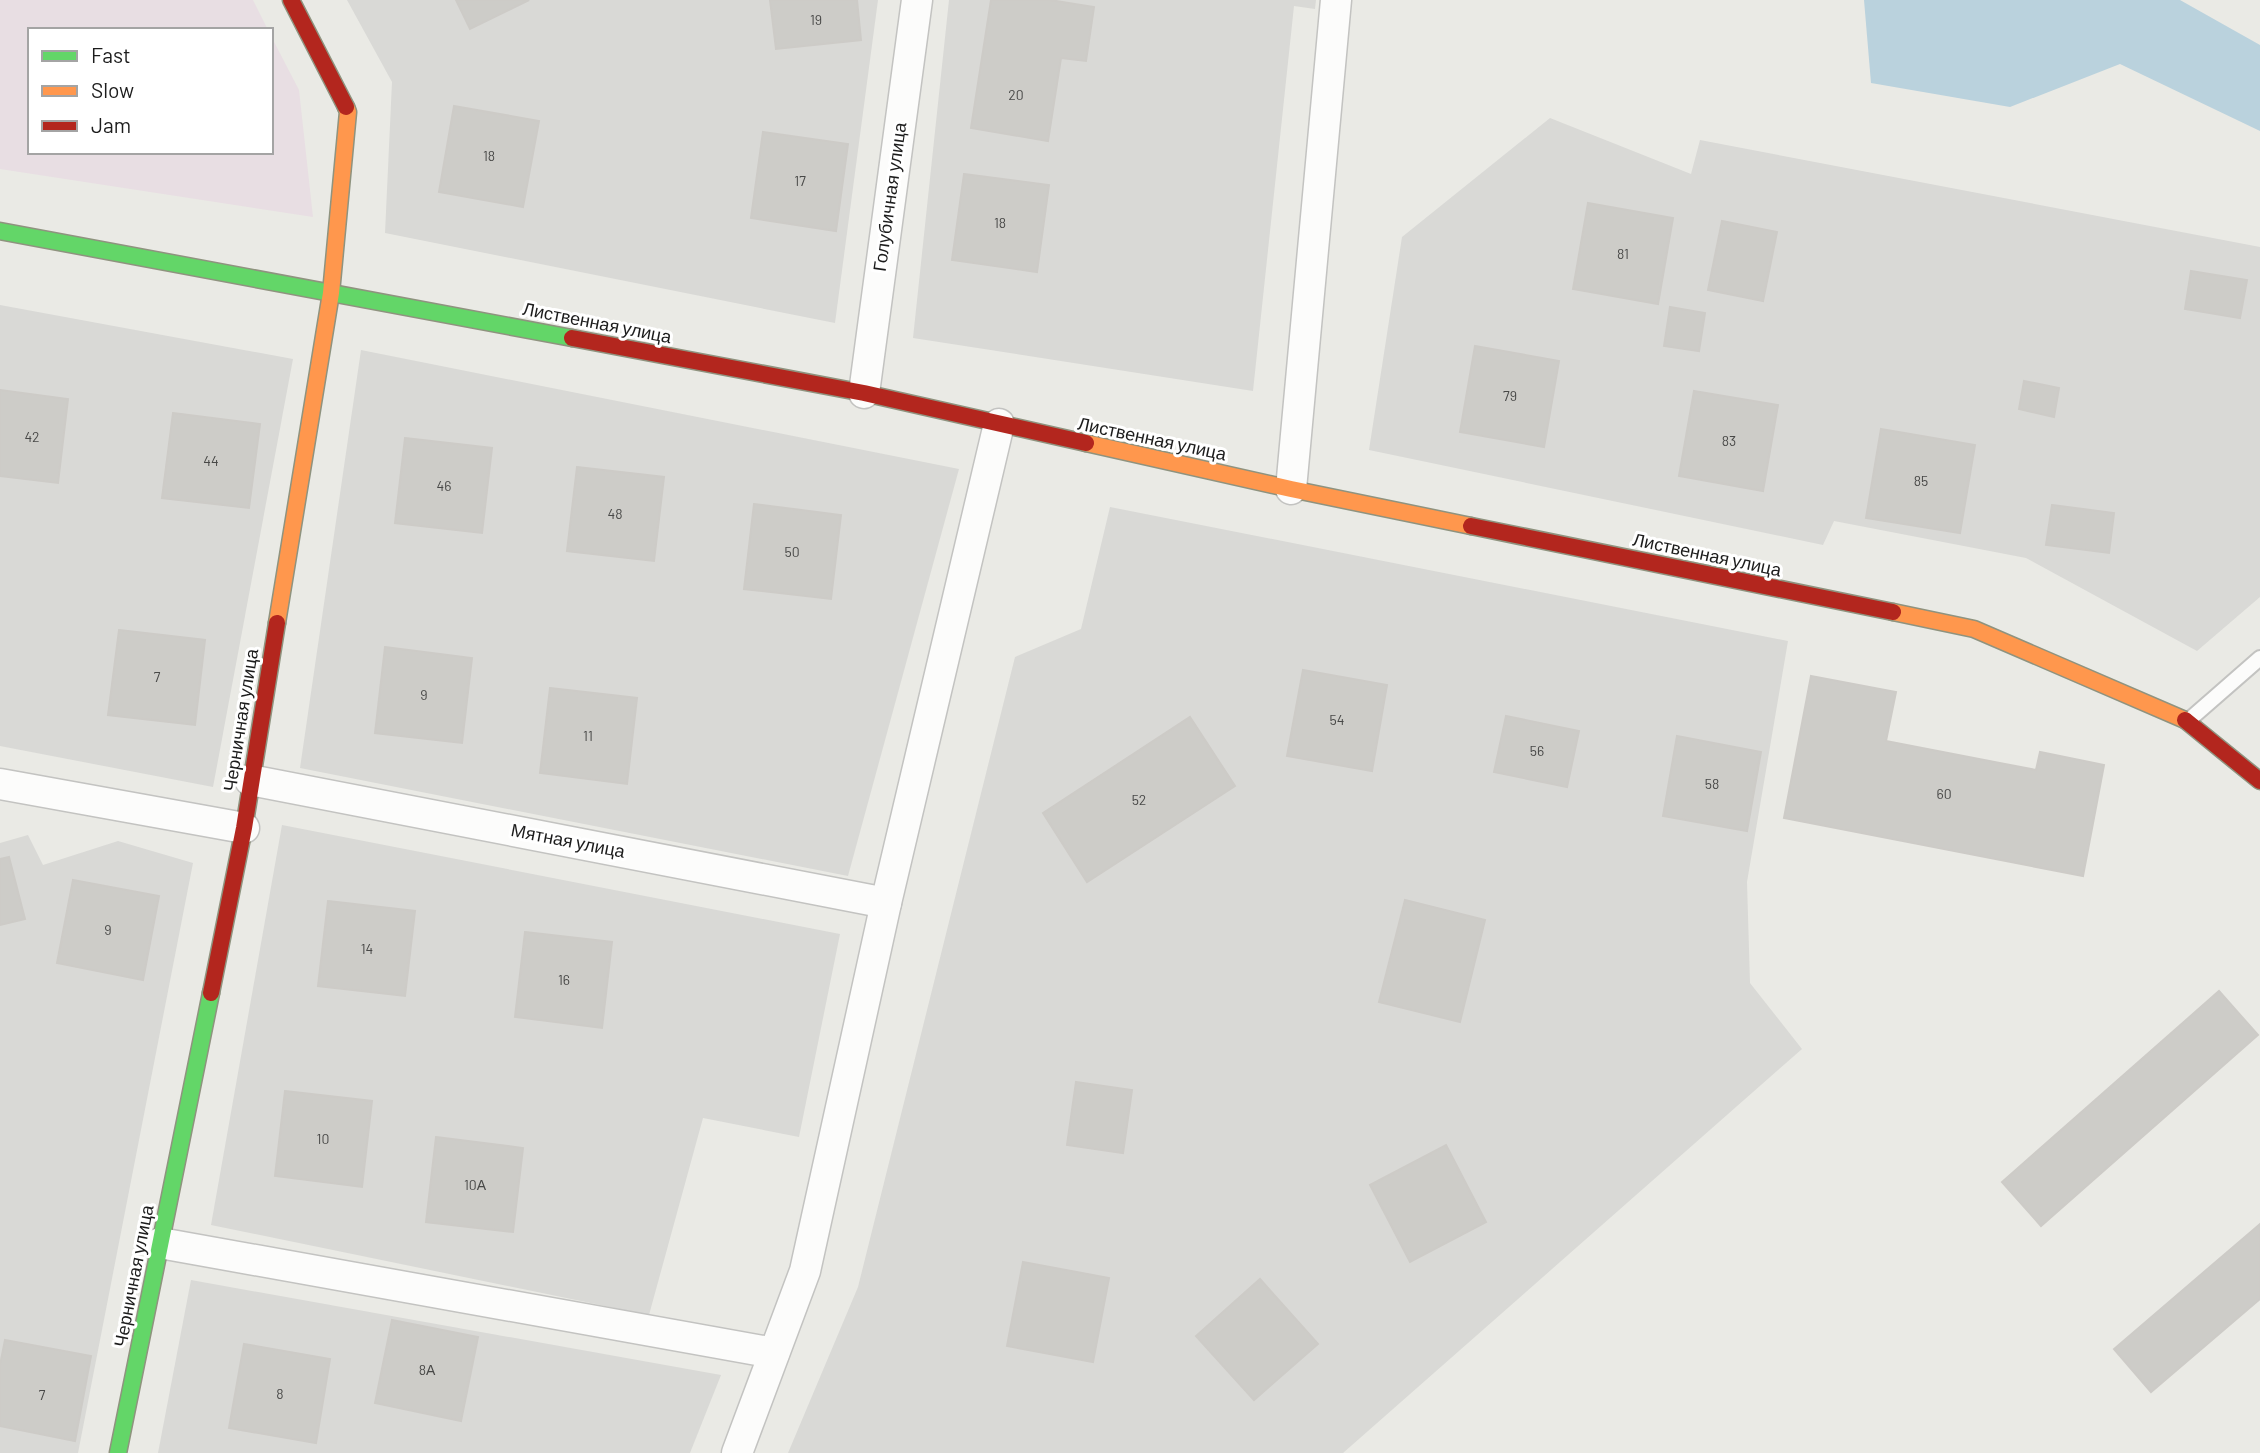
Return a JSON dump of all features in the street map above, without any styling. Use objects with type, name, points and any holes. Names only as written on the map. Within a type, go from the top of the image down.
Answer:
[{"type":"street","name":"Черничная улица","points":[[118,1453],[244,828],[331,293],[348,112],[290,0]]},
{"type":"street","name":"Голубичная улица","points":[[864,393],[917,0]]},
{"type":"street","points":[[1290,489],[1336,0]]},
{"type":"street","name":"Лиственная улица","points":[[0,231],[864,393],[1290,489],[1974,629],[2188,721],[2260,781]]},
{"type":"street","points":[[737,1453],[805,1271],[886,903],[999,424]]},
{"type":"street","name":"Мятная улица","points":[[250,779],[886,903]]},
{"type":"street","points":[[0,784],[244,828]]},
{"type":"street","points":[[160,1242],[774,1353]]},
{"type":"lane","points":[[2188,721],[2260,658]]},
{"type":"shaded area","points":[[0,0],[253,0],[267,28],[28,28],[28,154],[273,154],[273,40],[299,90],[313,217],[0,169]]},
{"type":"shaded area","points":[[347,0],[878,0],[835,323],[385,233],[392,82]]},
{"type":"shaded area","points":[[949,0],[1316,0],[1315,9],[1294,6],[1253,391],[913,338]]},
{"type":"shaded area","points":[[1550,118],[1691,174],[1700,140],[2260,247],[2260,597],[2197,651],[2026,558],[1834,521],[1823,545],[1369,450],[1402,237]]},
{"type":"shaded area","points":[[0,305],[293,359],[213,787],[0,746]]},
{"type":"shaded area","points":[[361,350],[959,469],[848,876],[300,768]]},
{"type":"shaded area","points":[[1110,507],[1788,641],[1747,882],[1750,983],[1802,1049],[1343,1453],[788,1453],[858,1287],[1015,657],[1081,629]]},
{"type":"shaded area","points":[[282,825],[840,934],[799,1137],[703,1118],[649,1315],[211,1225]]},
{"type":"shaded area","points":[[28,835],[43,865],[118,841],[193,863],[78,1453],[0,1453],[0,843]]},
{"type":"shaded area","points":[[191,1280],[721,1375],[690,1453],[158,1453]]},
{"type":"water","points":[[1864,0],[2180,0],[2260,45],[2260,131],[2120,64],[2010,107],[1871,83]]},
{"type":"building","points":[[456,0],[529,0],[470,29]]},
{"type":"building","points":[[770,0],[857,0],[861,40],[776,49]]},
{"type":"building","points":[[991,0],[1050,0],[1094,7],[1086,61],[1061,58],[1048,141],[971,128]]},
{"type":"building","points":[[454,106],[539,121],[523,207],[439,192]]},
{"type":"building","points":[[763,132],[848,144],[836,231],[751,218]]},
{"type":"building","points":[[964,174],[1049,185],[1037,272],[952,260]]},
{"type":"building","points":[[1588,203],[1673,218],[1658,304],[1573,289]]},
{"type":"building","points":[[1722,221],[1777,232],[1763,301],[1708,290]]},
{"type":"building","points":[[2191,271],[2247,280],[2240,318],[2185,309]]},
{"type":"building","points":[[1670,307],[1705,313],[1699,351],[1664,346]]},
{"type":"building","points":[[1475,346],[1559,361],[1544,447],[1460,432]]},
{"type":"building","points":[[2024,381],[2059,388],[2054,417],[2019,409]]},
{"type":"building","points":[[0,390],[68,399],[58,483],[0,476]]},
{"type":"building","points":[[1694,391],[1778,405],[1763,491],[1679,476]]},
{"type":"building","points":[[173,413],[260,424],[249,508],[162,498]]},
{"type":"building","points":[[1881,429],[1975,445],[1960,533],[1866,518]]},
{"type":"building","points":[[405,438],[492,448],[482,533],[395,523]]},
{"type":"building","points":[[577,467],[664,477],[654,561],[567,551]]},
{"type":"building","points":[[754,504],[841,515],[831,599],[744,589]]},
{"type":"building","points":[[2052,505],[2114,513],[2109,553],[2046,545]]},
{"type":"building","points":[[119,630],[205,640],[195,725],[108,715]]},
{"type":"building","points":[[385,647],[472,658],[462,743],[375,733]]},
{"type":"building","points":[[1303,670],[1387,685],[1372,771],[1287,756]]},
{"type":"building","points":[[1811,676],[1896,692],[1886,741],[2036,770],[2040,752],[2104,765],[2083,876],[1784,818]]},
{"type":"building","points":[[550,688],[637,698],[627,784],[540,773]]},
{"type":"building","points":[[1506,716],[1579,731],[1567,787],[1494,772]]},
{"type":"building","points":[[1190,717],[1235,786],[1087,882],[1043,813]]},
{"type":"building","points":[[1677,736],[1761,752],[1747,831],[1663,816]]},
{"type":"building","points":[[9,857],[25,919],[0,925],[0,859]]},
{"type":"building","points":[[73,880],[159,896],[143,980],[57,963]]},
{"type":"building","points":[[1405,900],[1485,920],[1460,1022],[1379,1002]]},
{"type":"building","points":[[328,901],[415,911],[405,996],[318,986]]},
{"type":"building","points":[[525,932],[612,942],[602,1028],[515,1017]]},
{"type":"building","points":[[2219,991],[2258,1035],[2041,1226],[2002,1182]]},
{"type":"building","points":[[1076,1082],[1132,1090],[1123,1153],[1067,1145]]},
{"type":"building","points":[[285,1091],[372,1101],[362,1187],[275,1176]]},
{"type":"building","points":[[436,1137],[523,1148],[513,1232],[426,1222]]},
{"type":"building","points":[[1446,1145],[1486,1222],[1410,1262],[1370,1185]]},
{"type":"building","points":[[2260,1224],[2260,1299],[2151,1392],[2114,1349]]},
{"type":"building","points":[[1023,1262],[1109,1278],[1093,1362],[1007,1346]]},
{"type":"building","points":[[1260,1279],[1318,1344],[1254,1400],[1196,1336]]},
{"type":"building","points":[[392,1320],[478,1337],[461,1421],[375,1403]]},
{"type":"building","points":[[5,1340],[91,1356],[75,1441],[0,1426],[0,1365]]},
{"type":"building","points":[[244,1344],[330,1359],[316,1443],[229,1428]]},
{"type":"traffic: fast","points":[[0,231],[572,338]]},
{"type":"traffic: fast","points":[[118,1453],[211,993]]},
{"type":"traffic: slow","points":[[277,623],[331,293],[348,112],[346,107]]},
{"type":"traffic: slow","points":[[1086,443],[1471,526]]},
{"type":"traffic: slow","points":[[1893,612],[1974,629],[2185,720]]},
{"type":"traffic: jam","points":[[291,0],[346,107]]},
{"type":"traffic: jam","points":[[572,338],[864,393],[1086,443]]},
{"type":"traffic: jam","points":[[1471,526],[1893,612]]},
{"type":"traffic: jam","points":[[211,993],[244,828],[277,623]]},
{"type":"traffic: jam","points":[[2185,720],[2260,781]]}]
